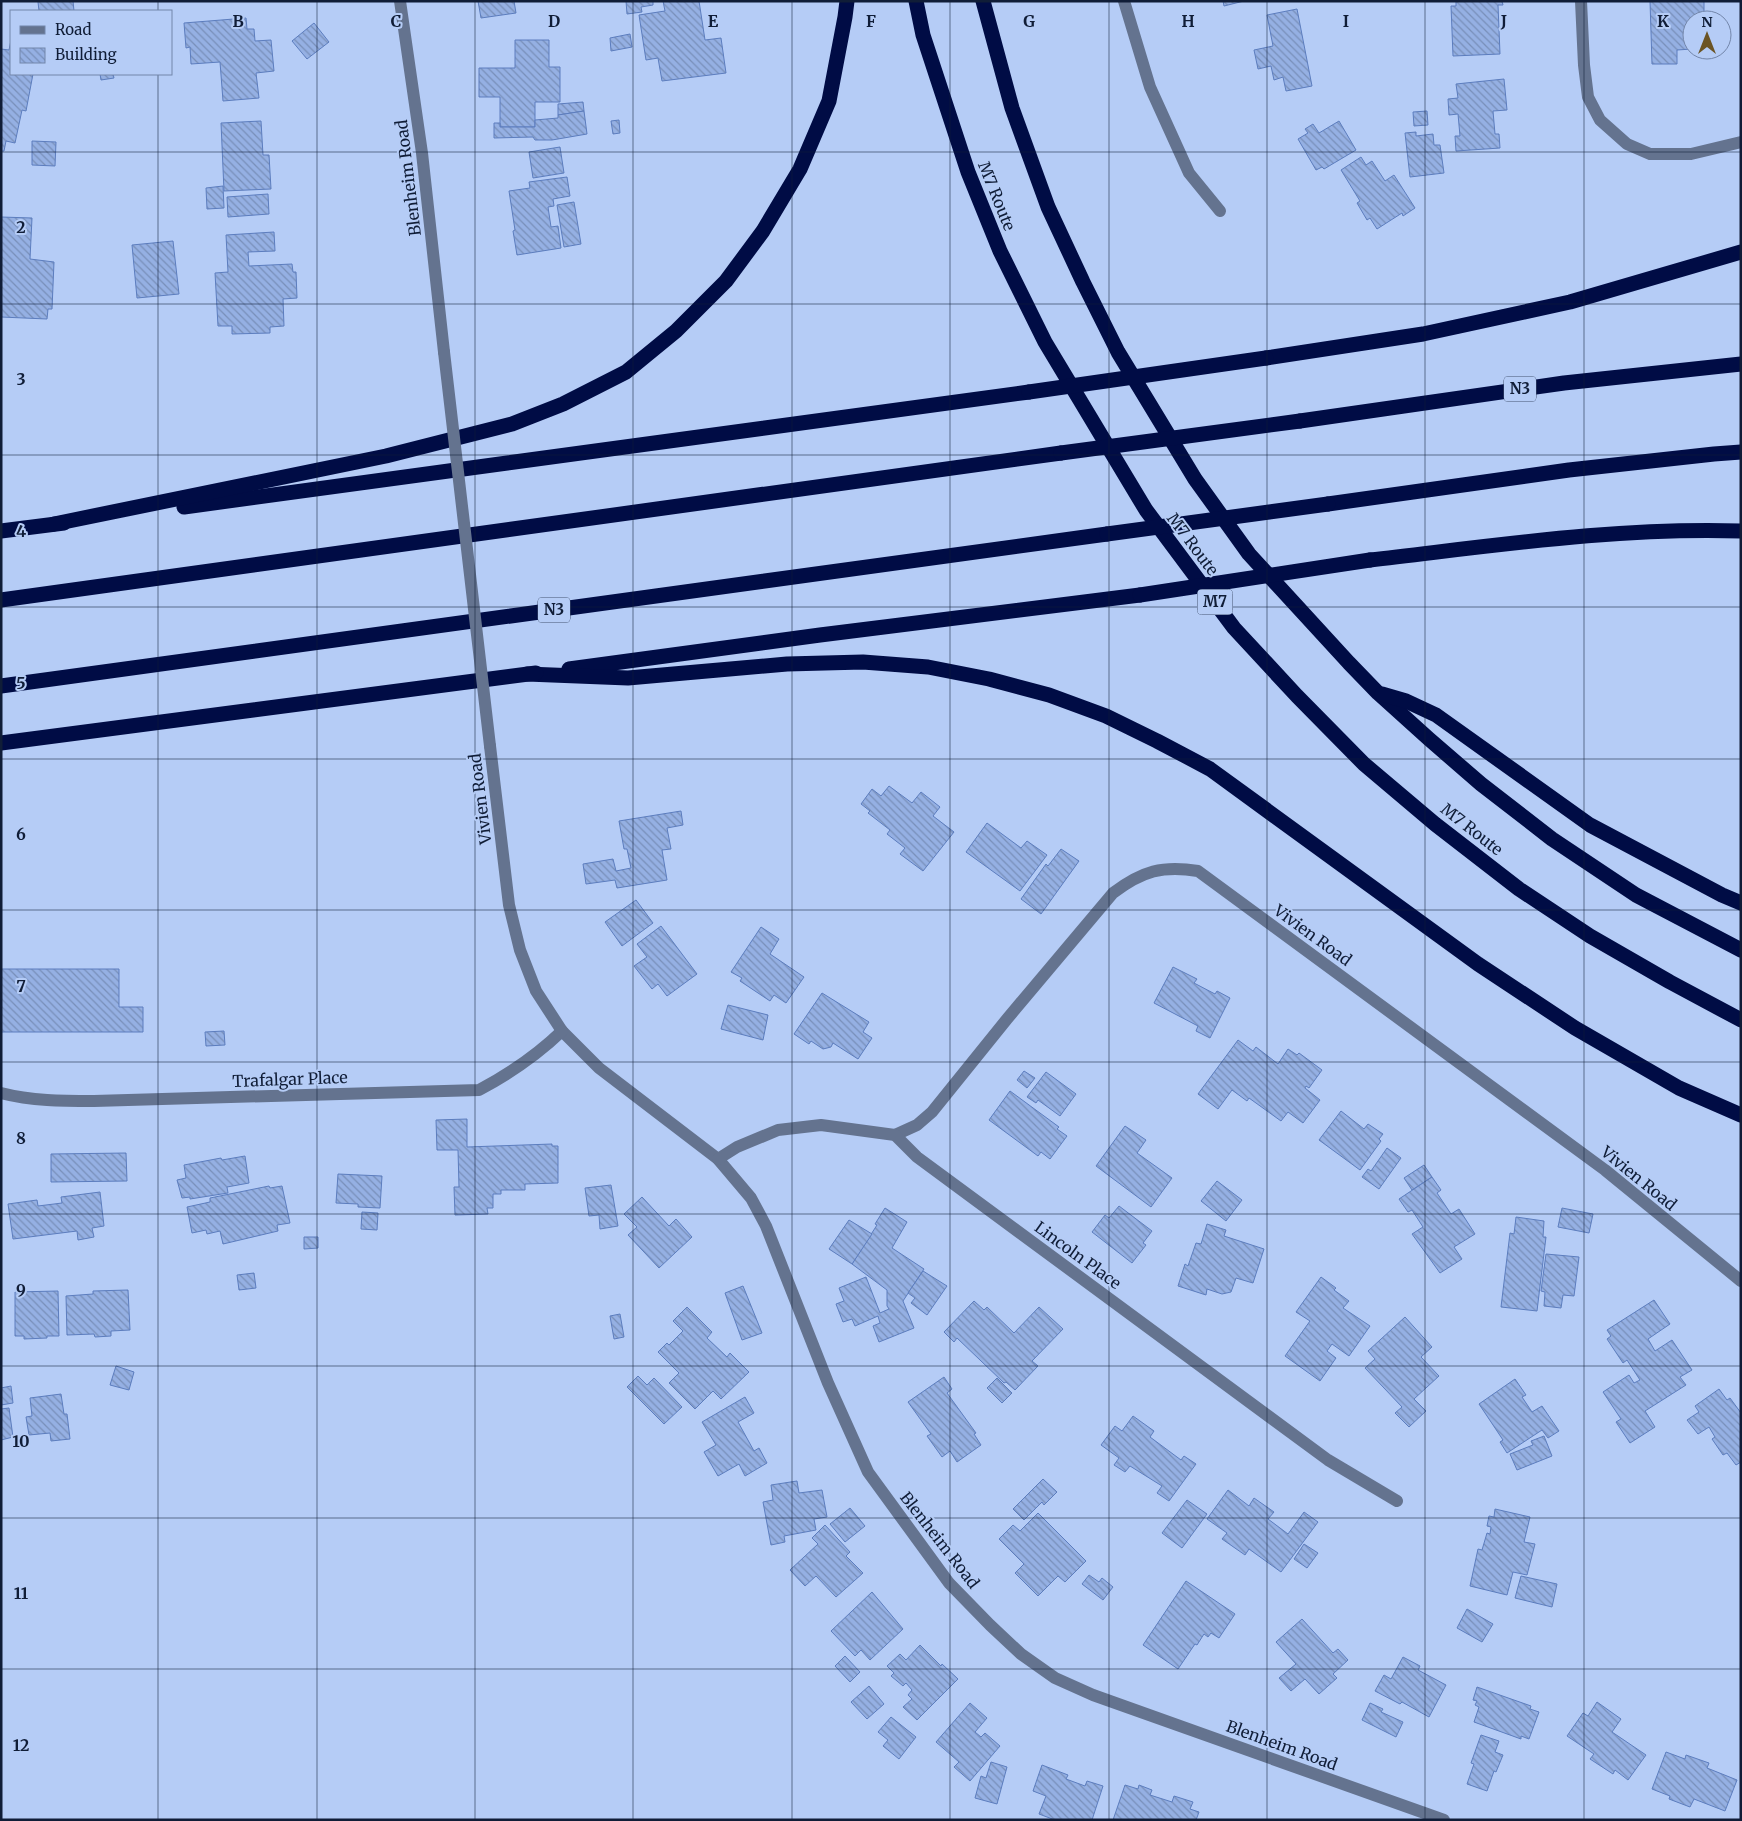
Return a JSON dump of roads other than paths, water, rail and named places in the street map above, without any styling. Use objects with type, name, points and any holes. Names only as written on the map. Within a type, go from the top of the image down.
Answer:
[{"type":"highway","points":[[54,524],[386,456],[512,424],[563,404],[626,372],[676,331],[726,281],[764,231],[800,169],[828,101],[845,17],[846,1]]},
{"type":"highway","name":"M7 Route","points":[[916,1],[924,35],[968,172],[1000,250],[1045,342],[1146,510],[1234,628],[1364,764],[1435,824],[1511,883],[1590,936],[1741,1020]]},
{"type":"highway","points":[[983,1],[1012,108],[1048,207],[1118,352],[1195,479],[1250,554],[1378,693],[1481,784],[1552,839],[1636,895],[1741,950]]},
{"type":"highway","points":[[1,531],[1029,392],[1423,334],[1570,302],[1741,252]]},
{"type":"highway","name":"N3","points":[[1,600],[1564,383],[1741,364]]},
{"type":"highway","name":"N3","points":[[1,686],[1570,470],[1741,452]]},
{"type":"highway","points":[[1,743],[820,635],[1140,595],[1370,560],[1593,535],[1720,530],[1741,531]]},
{"type":"highway","points":[[528,674],[628,678],[786,664],[863,662],[928,667],[988,679],[1049,695],[1106,716],[1210,769],[1478,964],[1575,1028],[1679,1088],[1741,1115]]},
{"type":"highway","points":[[1378,693],[1406,701],[1436,715],[1590,825],[1722,895],[1741,903]]},
{"type":"street","name":"Blenheim Road","points":[[400,1],[422,153],[444,352]]},
{"type":"street","points":[[1124,1],[1150,87],[1181,156],[1189,173],[1220,212]]},
{"type":"street","points":[[1581,1],[1584,65],[1588,97],[1600,120],[1627,144],[1650,154],[1691,154],[1741,142]]},
{"type":"street","name":"Vivien Road","points":[[444,352],[509,905],[520,950],[536,991],[562,1031],[598,1068],[718,1158]]},
{"type":"street","name":"Vivien Road","points":[[896,1135],[917,1125],[932,1112],[1007,1019],[1113,894],[1130,880],[1155,870],[1177,868],[1198,871],[1605,1170],[1741,1282]]},
{"type":"street","name":"Trafalgar Place","points":[[1,1093],[21,1098],[49,1101],[94,1101],[479,1090],[509,1074],[546,1046],[562,1031]]},
{"type":"street","points":[[718,1158],[737,1147],[778,1130],[821,1125],[896,1135]]},
{"type":"street","name":"Lincoln Place","points":[[896,1135],[917,1157],[1328,1460],[1397,1501]]},
{"type":"street","name":"Blenheim Road","points":[[718,1158],[751,1198],[766,1226],[828,1383],[868,1472],[949,1583],[1021,1654],[1055,1678],[1093,1695],[1444,1820]]}]
